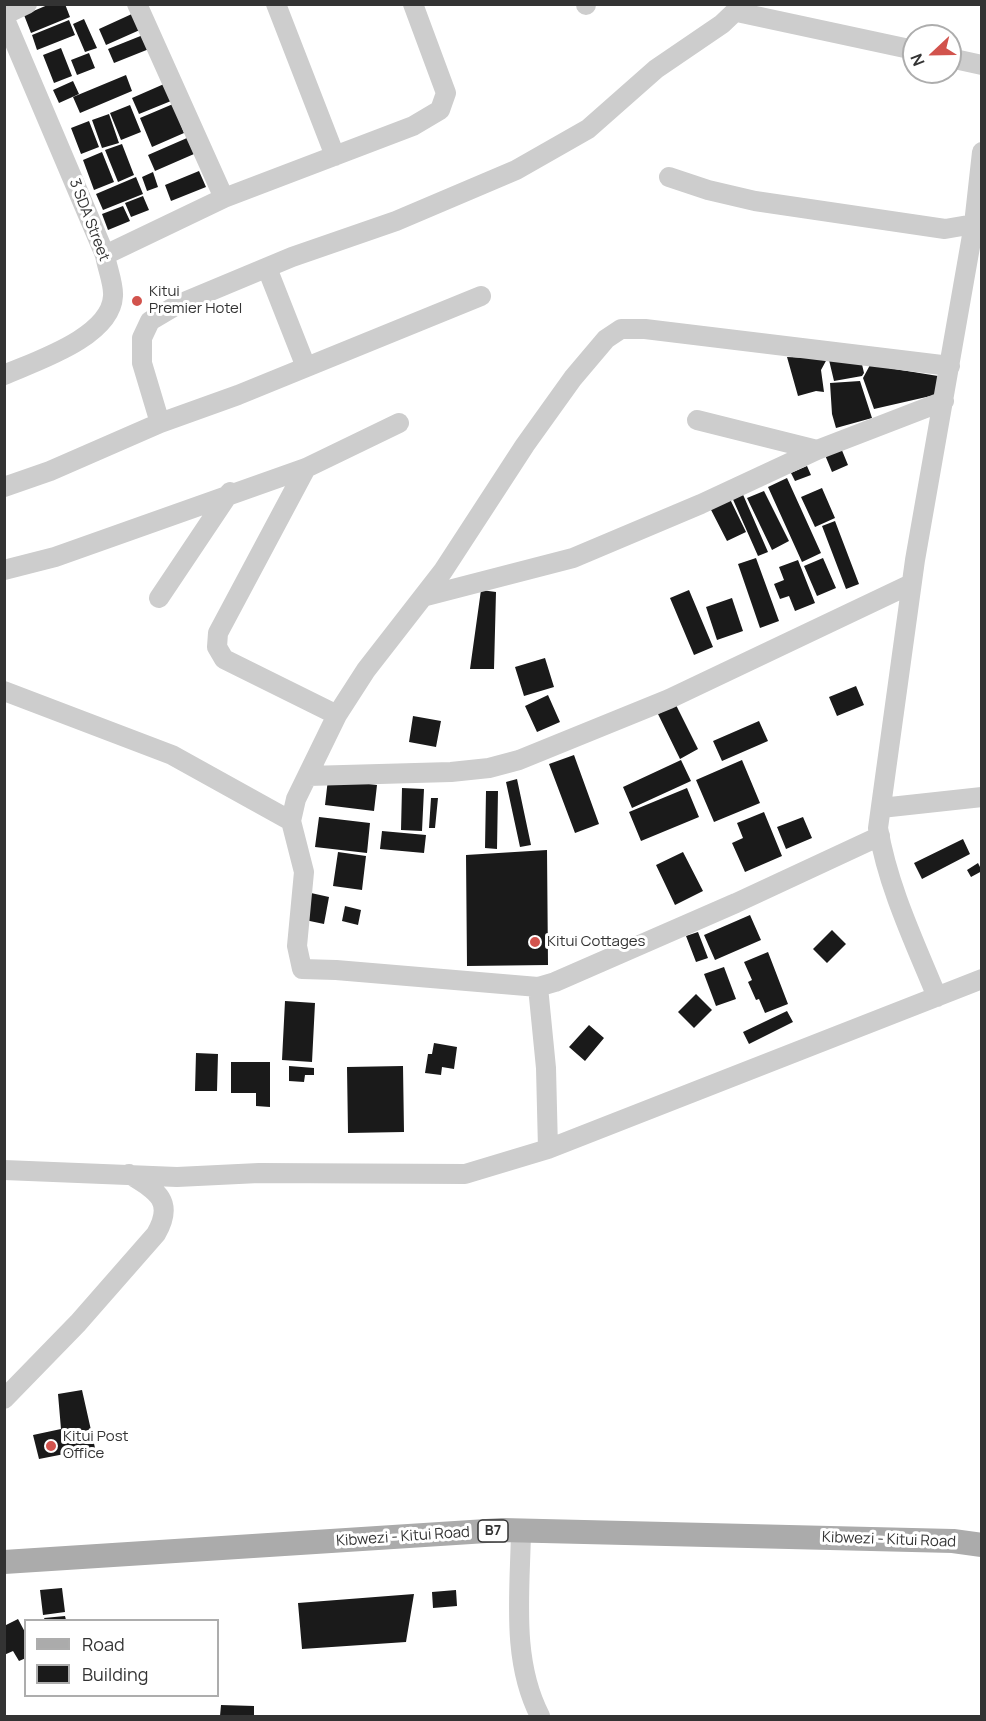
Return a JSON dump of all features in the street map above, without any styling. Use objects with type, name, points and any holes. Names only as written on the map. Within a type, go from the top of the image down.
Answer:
[{"type":"main road","name":"Kibwezi - Kitui Road","points":[[4,1562],[521,1531],[953,1541],[981,1545]]},
{"type":"street","points":[[4,16],[27,4]]},
{"type":"street","points":[[137,4],[224,198]]},
{"type":"street","points":[[276,4],[335,156]]},
{"type":"street","points":[[105,255],[224,198],[432,117],[445,102],[446,93],[413,4]]},
{"type":"street","points":[[160,423],[142,363],[142,338],[150,321],[177,305],[267,268],[396,220],[516,170],[588,129],[656,69],[740,8],[902,47]]},
{"type":"street","name":"3 SDA Street","points":[[4,16],[105,255],[113,297],[104,317],[92,333],[72,345],[4,375]]},
{"type":"street","points":[[962,61],[981,65]]},
{"type":"street","points":[[937,997],[899,907],[884,862],[879,836],[911,584],[944,401],[975,263],[974,224],[981,152]]},
{"type":"street","points":[[669,177],[708,190],[755,201],[945,229],[974,224]]},
{"type":"street","points":[[267,268],[306,367]]},
{"type":"street","points":[[4,487],[50,471],[160,423],[481,296]]},
{"type":"street","points":[[879,836],[736,903],[555,982],[538,987],[302,969],[297,946],[304,872],[291,821],[296,799],[337,715],[366,670],[426,596],[573,378],[606,339],[621,329],[645,329],[951,366]]},
{"type":"street","points":[[426,596],[573,558],[701,504],[817,450],[944,401]]},
{"type":"street","points":[[697,420],[817,450]]},
{"type":"street","points":[[4,570],[55,557],[230,492],[306,468],[399,423]]},
{"type":"street","points":[[306,468],[218,633],[217,647],[224,659],[337,715]]},
{"type":"street","points":[[159,598],[230,492]]},
{"type":"street","points":[[308,776],[451,772],[489,768],[519,760],[669,699],[911,584]]},
{"type":"street","points":[[4,691],[172,755],[291,821]]},
{"type":"street","points":[[881,808],[981,797]]},
{"type":"street","points":[[4,1170],[128,1173],[177,1177],[259,1173],[465,1174],[548,1149],[981,979]]},
{"type":"street","points":[[538,987],[546,1068],[548,1149]]},
{"type":"street","points":[[4,1399],[138,1257],[161,1226],[165,1218],[164,1205],[158,1193],[128,1173]]},
{"type":"street","points":[[521,1531],[520,1650],[532,1701],[540,1716]]},
{"type":"building","points":[[50,4],[65,4],[70,17],[31,33],[24,15]]},
{"type":"building","points":[[134,13],[142,29],[106,45],[99,29]]},
{"type":"building","points":[[84,19],[97,48],[85,52],[73,24]]},
{"type":"building","points":[[69,20],[75,35],[37,50],[32,35]]},
{"type":"building","points":[[143,35],[149,49],[114,63],[108,49]]},
{"type":"building","points":[[61,48],[72,76],[54,83],[43,55]]},
{"type":"building","points":[[89,53],[95,68],[77,75],[71,60]]},
{"type":"building","points":[[126,75],[132,91],[80,113],[73,97]]},
{"type":"building","points":[[73,81],[79,94],[59,103],[53,90]]},
{"type":"building","points":[[164,84],[171,101],[139,114],[132,98]]},
{"type":"building","points":[[173,104],[184,133],[152,147],[140,118]]},
{"type":"building","points":[[130,105],[141,132],[121,140],[110,113]]},
{"type":"building","points":[[109,114],[119,143],[102,148],[92,120]]},
{"type":"building","points":[[89,121],[99,147],[81,154],[71,128]]},
{"type":"building","points":[[187,138],[194,154],[155,171],[148,155]]},
{"type":"building","points":[[122,144],[134,175],[118,182],[105,150]]},
{"type":"building","points":[[102,152],[114,182],[94,190],[83,160]]},
{"type":"building","points":[[199,171],[206,187],[171,201],[165,185]]},
{"type":"building","points":[[153,172],[158,187],[147,191],[142,177]]},
{"type":"building","points":[[136,177],[143,194],[103,210],[96,194]]},
{"type":"building","points":[[143,196],[149,210],[131,217],[125,203]]},
{"type":"building","points":[[123,206],[130,221],[108,230],[102,214]]},
{"type":"building","points":[[787,357],[827,359],[821,370],[824,392],[816,391],[798,396]]},
{"type":"building","points":[[829,360],[861,360],[864,373],[862,376],[834,381]]},
{"type":"building","points":[[870,365],[938,376],[935,395],[874,409],[863,378]]},
{"type":"building","points":[[860,381],[872,418],[836,428],[832,414],[830,383]]},
{"type":"building","points":[[841,448],[848,465],[832,472],[825,455]]},
{"type":"building","points":[[807,466],[811,475],[795,481],[791,473]]},
{"type":"building","points":[[787,478],[821,553],[802,562],[768,487]]},
{"type":"building","points":[[822,488],[835,518],[815,527],[801,497]]},
{"type":"building","points":[[741,490],[768,552],[758,556],[731,495]]},
{"type":"building","points":[[764,491],[789,541],[772,550],[747,498]]},
{"type":"building","points":[[729,497],[746,532],[727,541],[709,506]]},
{"type":"building","points":[[835,521],[859,584],[846,589],[822,526]]},
{"type":"building","points":[[756,558],[779,621],[760,628],[738,564]]},
{"type":"building","points":[[823,558],[836,588],[817,596],[804,566]]},
{"type":"building","points":[[798,560],[815,603],[795,611],[789,596],[780,599],[774,584],[784,580],[779,567]]},
{"type":"building","points":[[481,590],[496,592],[494,669],[470,669]]},
{"type":"building","points":[[689,590],[713,647],[694,655],[670,598]]},
{"type":"building","points":[[732,598],[743,631],[717,640],[706,607]]},
{"type":"building","points":[[545,658],[554,687],[524,696],[515,667]]},
{"type":"building","points":[[856,686],[864,705],[837,716],[829,697]]},
{"type":"building","points":[[548,695],[560,722],[537,732],[525,706]]},
{"type":"building","points":[[676,705],[698,749],[680,759],[658,714]]},
{"type":"building","points":[[413,716],[441,721],[436,747],[409,742]]},
{"type":"building","points":[[759,721],[768,741],[722,761],[713,741]]},
{"type":"building","points":[[574,755],[599,824],[575,833],[549,764]]},
{"type":"building","points":[[681,760],[691,781],[632,808],[623,787]]},
{"type":"building","points":[[742,760],[760,803],[714,822],[696,780]]},
{"type":"building","points":[[328,779],[377,785],[374,811],[325,805]]},
{"type":"building","points":[[517,779],[531,845],[520,847],[506,782]]},
{"type":"building","points":[[402,788],[424,789],[422,831],[401,830]]},
{"type":"building","points":[[687,788],[699,817],[641,841],[629,812]]},
{"type":"building","points":[[486,791],[498,791],[497,849],[485,848]]},
{"type":"building","points":[[431,798],[438,798],[435,828],[429,828]]},
{"type":"building","points":[[764,812],[782,856],[745,872],[732,843],[743,838],[737,823]]},
{"type":"building","points":[[319,817],[370,823],[367,853],[315,847]]},
{"type":"building","points":[[803,817],[812,838],[786,849],[777,827]]},
{"type":"building","points":[[382,831],[426,835],[424,853],[380,849]]},
{"type":"building","points":[[963,839],[970,854],[922,879],[914,863]]},
{"type":"building","name":"Kitui Cottages","points":[[547,850],[548,965],[467,966],[466,855]]},
{"type":"building","points":[[338,852],[366,856],[362,890],[333,886]]},
{"type":"building","points":[[683,852],[703,891],[675,905],[656,865]]},
{"type":"building","points":[[978,863],[982,871],[971,877],[967,870]]},
{"type":"building","points":[[311,893],[329,897],[324,924],[305,920]]},
{"type":"building","points":[[345,906],[361,910],[358,925],[342,921]]},
{"type":"building","points":[[750,915],[761,940],[715,960],[704,935]]},
{"type":"building","points":[[832,930],[846,944],[827,963],[813,949]]},
{"type":"building","points":[[698,932],[708,958],[696,962],[686,936]]},
{"type":"building","points":[[768,952],[788,1004],[765,1013],[748,982],[752,980],[744,962]]},
{"type":"building","points":[[724,967],[736,999],[716,1006],[704,974]]},
{"type":"building","points":[[696,994],[712,1010],[694,1028],[678,1012]]},
{"type":"building","points":[[285,1001],[315,1003],[312,1062],[282,1060]]},
{"type":"building","points":[[787,1011],[793,1022],[749,1044],[743,1032]]},
{"type":"building","points":[[589,1025],[604,1038],[585,1061],[569,1047]]},
{"type":"building","points":[[434,1043],[457,1047],[454,1069],[442,1067],[441,1075],[425,1073],[428,1054],[432,1054]]},
{"type":"building","points":[[196,1053],[218,1054],[217,1091],[195,1091]]},
{"type":"building","points":[[231,1062],[270,1062],[270,1107],[256,1106],[256,1093],[231,1093]]},
{"type":"building","points":[[289,1066],[314,1068],[314,1075],[305,1075],[304,1082],[289,1081]]},
{"type":"building","points":[[403,1066],[404,1132],[348,1133],[347,1067]]},
{"type":"building","name":"Kitui Post Office","points":[[82,1390],[95,1448],[39,1459],[33,1435],[61,1429],[58,1394]]},
{"type":"building","points":[[62,1588],[65,1612],[43,1615],[40,1590]]},
{"type":"building","points":[[456,1590],[457,1606],[433,1608],[432,1592]]},
{"type":"building","points":[[414,1594],[406,1642],[302,1649],[298,1603]]},
{"type":"building","points":[[65,1616],[66,1619],[44,1619]]},
{"type":"building","points":[[18,1619],[24,1630],[24,1659],[19,1661],[13,1651],[4,1655],[4,1626]]},
{"type":"building","points":[[221,1705],[254,1706],[254,1716],[220,1716]]},
{"type":"place","name":"Kitui Premier Hotel","points":[[137,301]]},
{"type":"place","name":"Kitui Cottages","points":[[535,942]]},
{"type":"place","name":"Kitui Post Office","points":[[51,1446]]}]
